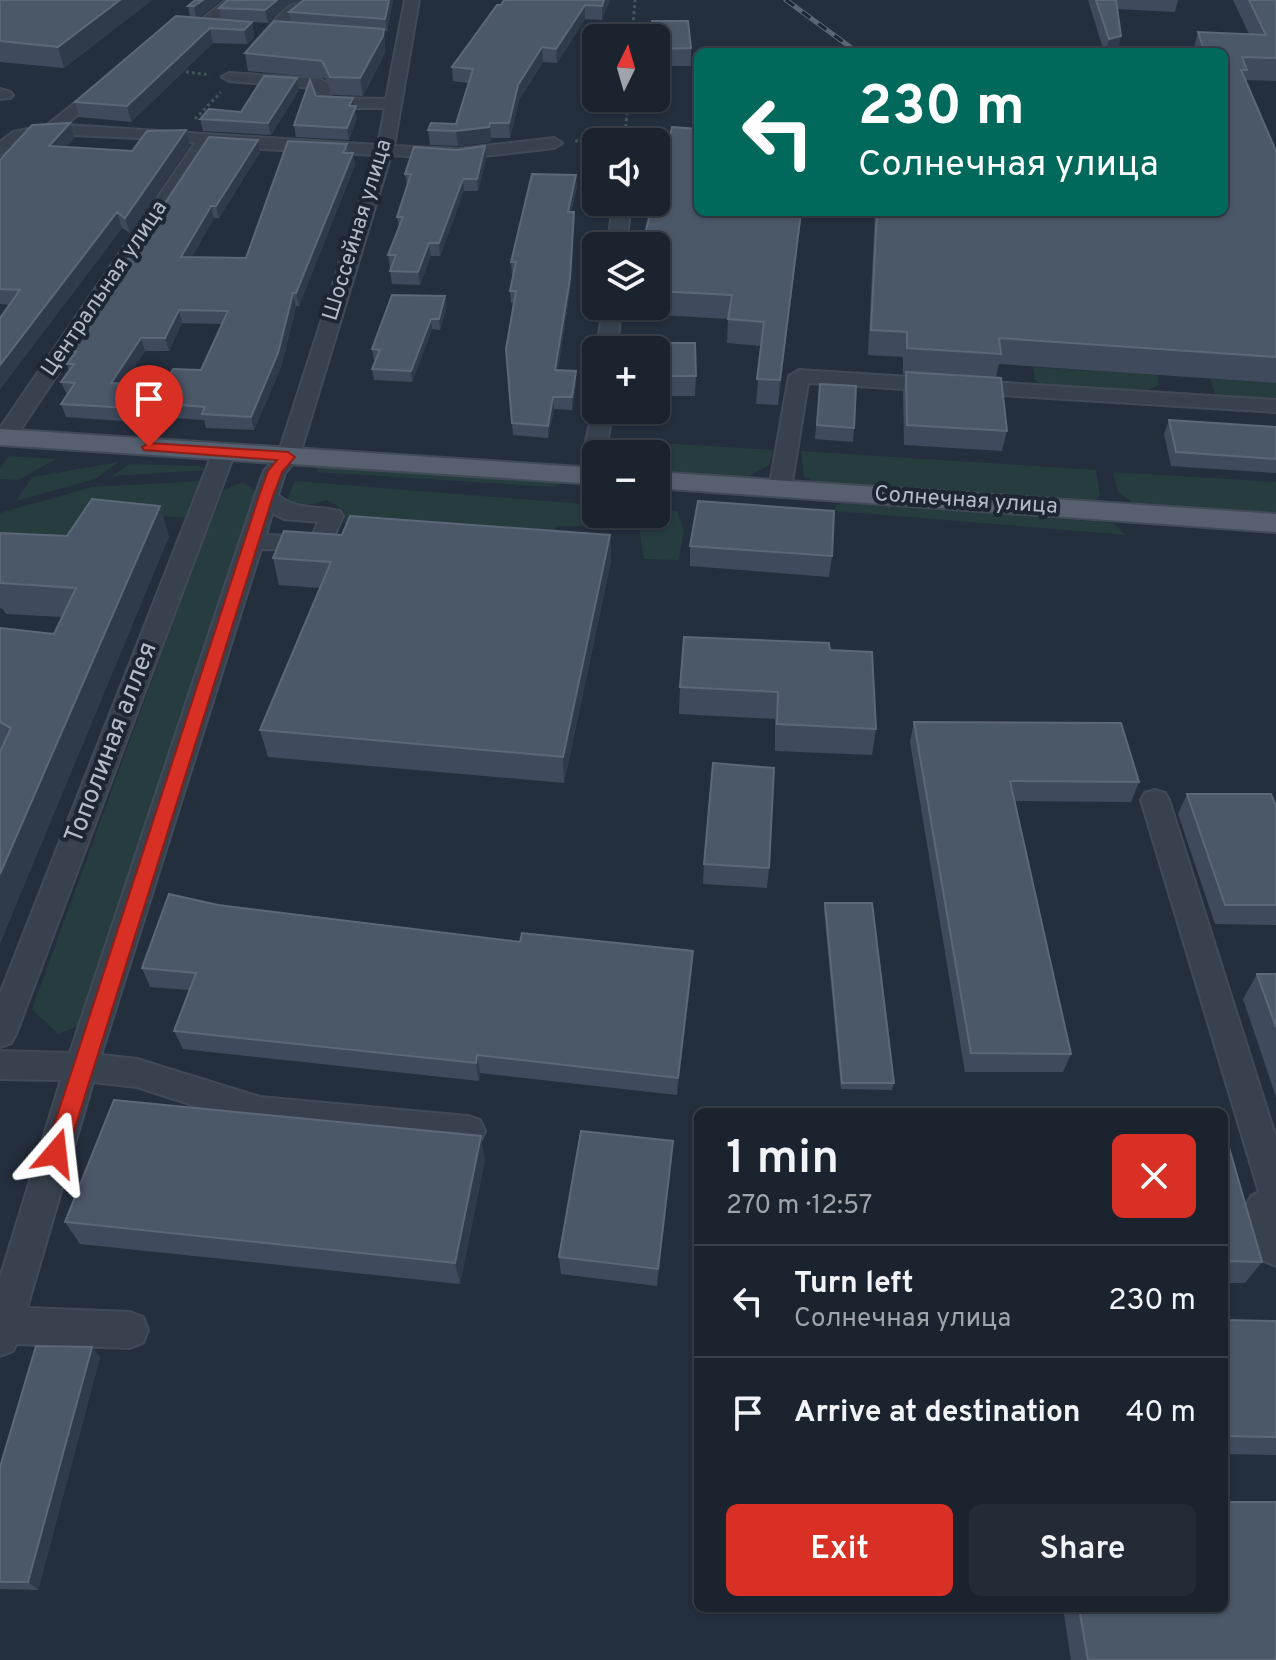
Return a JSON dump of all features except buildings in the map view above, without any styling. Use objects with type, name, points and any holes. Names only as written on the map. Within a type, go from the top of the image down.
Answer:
[{"type":"main road","points":[[2,437],[582,475]]},
{"type":"main road","name":"Солнечная улица","points":[[670,481],[1276,523]]},
{"type":"street","points":[[201,26],[234,0]]},
{"type":"street","points":[[224,82],[275,32],[290,12],[310,0]]},
{"type":"street","name":"Шоссейная улица","points":[[288,457],[385,149],[393,104],[398,40],[412,0]]},
{"type":"street","points":[[164,34],[175,24],[231,29]]},
{"type":"street","points":[[326,64],[320,84],[325,103],[393,104]]},
{"type":"street","points":[[52,129],[117,74]]},
{"type":"street","points":[[224,82],[320,84]]},
{"type":"street","points":[[180,135],[192,120]]},
{"type":"street","points":[[0,150],[19,135],[52,129],[180,135],[205,141],[458,154],[554,143]]},
{"type":"street","name":"Центральная улица","points":[[2,437],[205,141]]},
{"type":"street","points":[[780,489],[799,376],[1276,406]]},
{"type":"street","name":"Тополиная аллея","points":[[0,1034],[224,452]]},
{"type":"street","points":[[130,1330],[2,1332],[81,1067],[266,496],[275,471],[288,457]]},
{"type":"street","points":[[252,541],[320,545],[332,516],[284,512],[266,496]]},
{"type":"street","points":[[1155,800],[1276,1192]]},
{"type":"street","points":[[0,1065],[81,1067],[137,1073],[260,1112],[468,1131]]},
{"type":"street","points":[[1276,1207],[1263,1207],[1276,1249]]},
{"type":"path","points":[[633,24],[635,0]]},
{"type":"path","points":[[171,70],[224,82],[221,91],[199,117],[192,120]]},
{"type":"path","points":[[554,143],[582,141]]},
{"type":"green space","points":[[1033,367],[1158,375],[1159,385],[1146,391],[1041,384],[1035,380]]},
{"type":"green space","points":[[1210,379],[1276,383],[1276,401],[1216,396]]},
{"type":"green space","points":[[670,444],[773,450],[769,465],[747,477],[670,471]]},
{"type":"green space","points":[[801,451],[1096,470],[1100,496],[1093,503],[816,483],[804,476]]},
{"type":"green space","points":[[9,456],[56,459],[18,480],[0,479],[0,469]]},
{"type":"green space","points":[[119,462],[95,479],[16,501],[32,477]]},
{"type":"green space","points":[[130,464],[200,466],[208,470],[112,476]]},
{"type":"green space","points":[[325,464],[557,479],[563,483],[553,487],[318,472],[316,466]]},
{"type":"green space","points":[[1113,472],[1276,482],[1276,513],[1135,504],[1118,492]]},
{"type":"green space","points":[[203,481],[206,486],[186,518],[114,513],[98,540],[0,535],[0,513],[92,487]]},
{"type":"green space","points":[[295,481],[582,504],[582,526],[556,526],[553,544],[345,533],[344,510],[327,500],[304,506],[287,499]]},
{"type":"green space","points":[[242,482],[257,492],[83,1024],[58,1034],[32,1009],[221,491]]},
{"type":"green space","points":[[844,502],[1113,523],[1126,535],[835,511],[836,505]]},
{"type":"green space","points":[[670,511],[677,511],[684,530],[679,560],[644,559],[639,528],[670,528]]},
{"type":"railway","points":[[786,0],[852,48]]},
{"type":"route","points":[[56,1153],[266,496],[275,471],[288,457],[149,447]]}]
